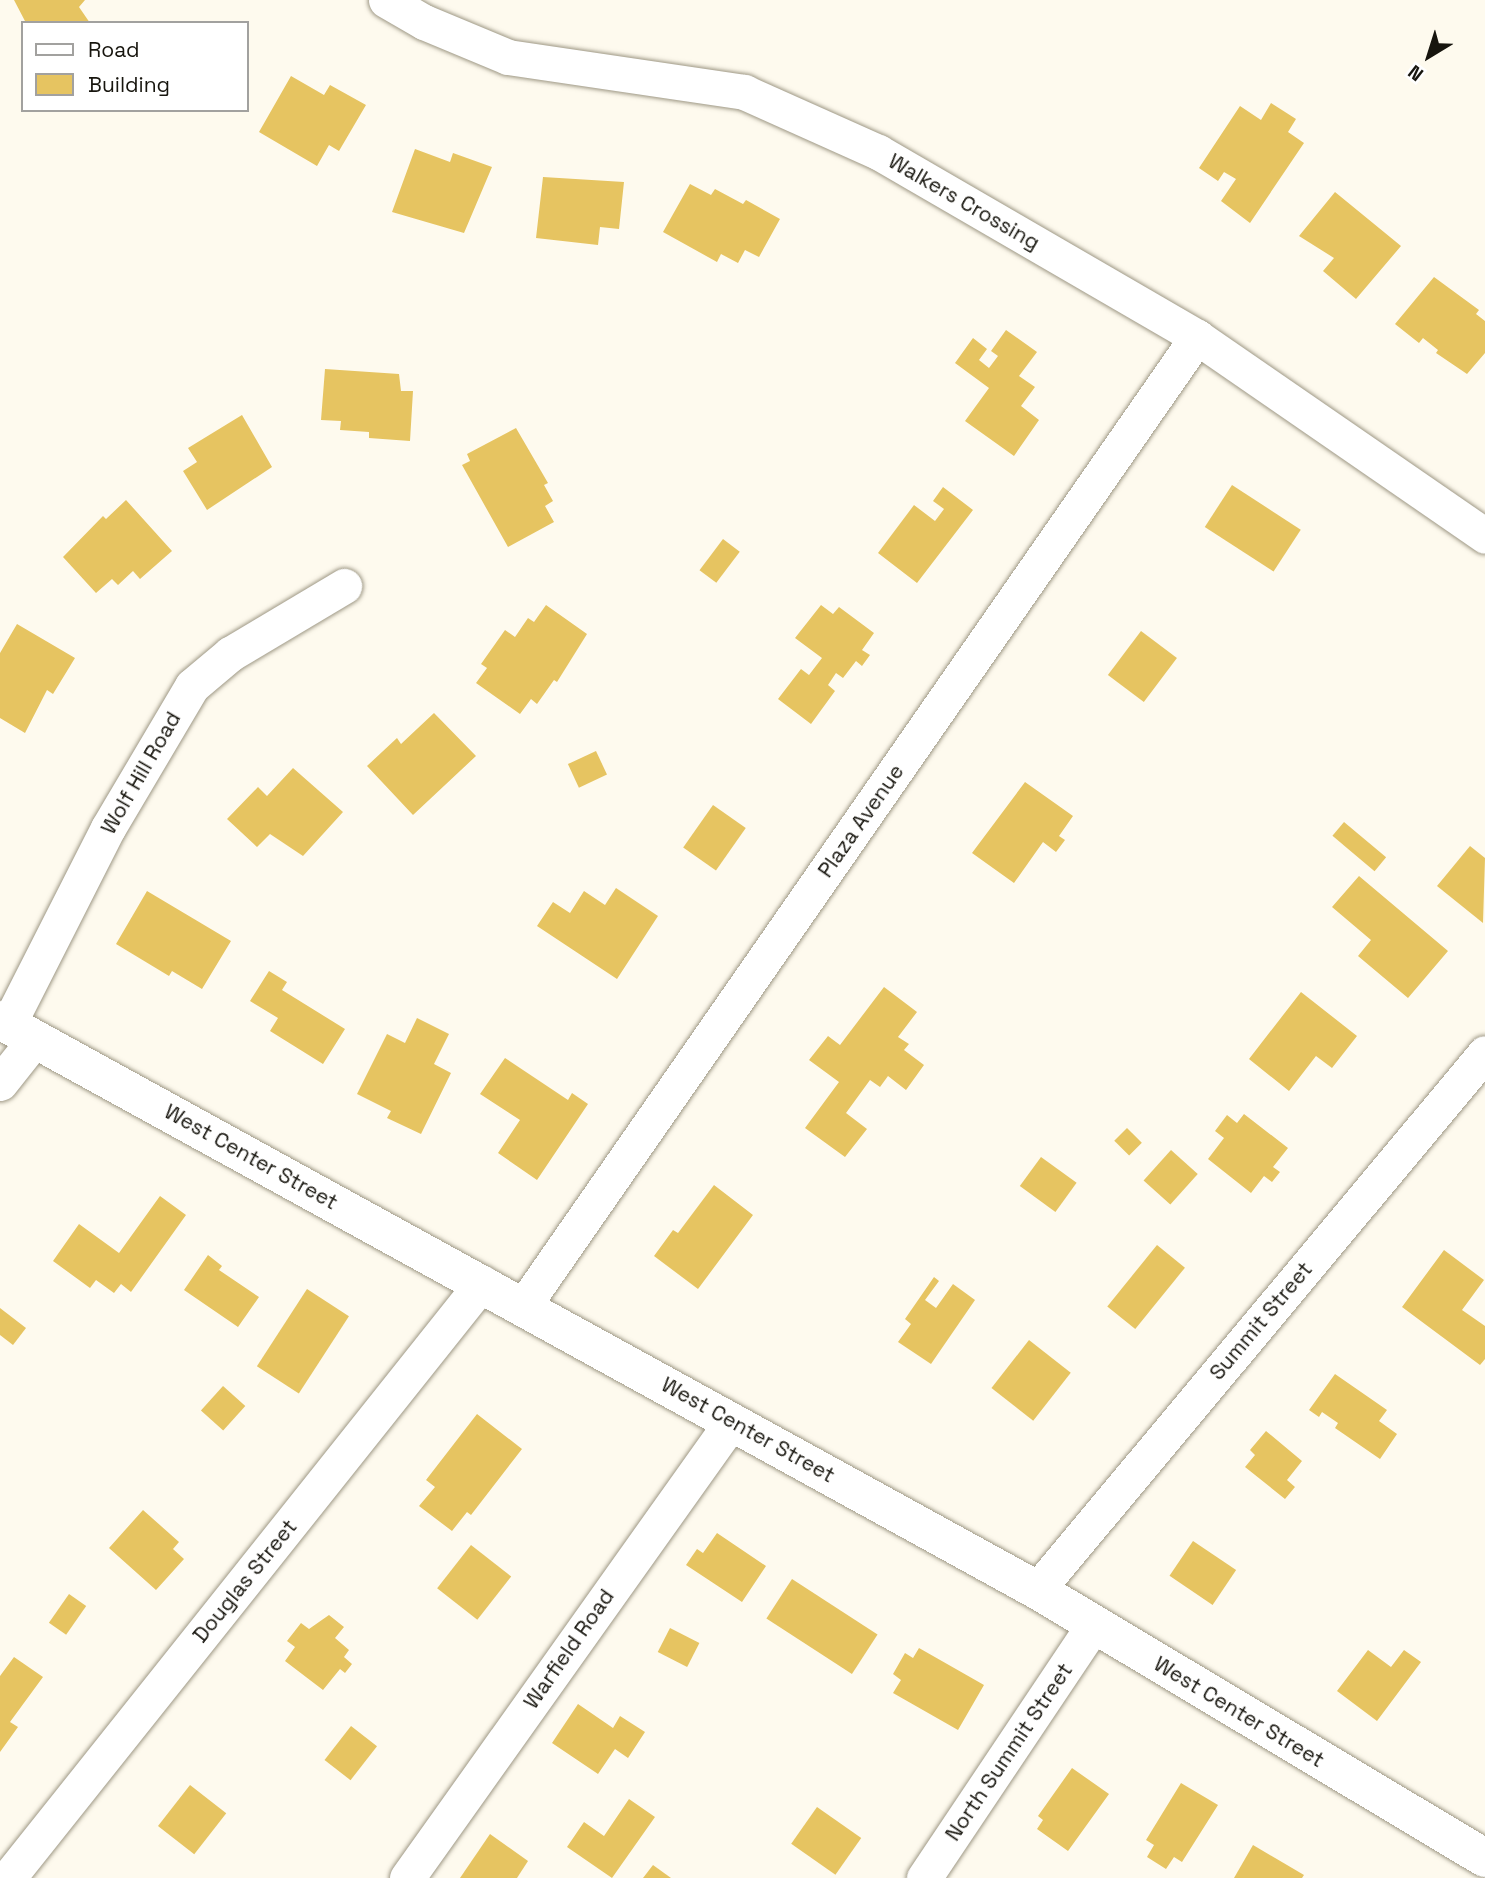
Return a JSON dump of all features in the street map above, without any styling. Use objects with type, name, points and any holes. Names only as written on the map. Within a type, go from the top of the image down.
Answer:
[{"type":"street","name":"Walkers Crossing","points":[[386,0],[424,22],[508,57],[744,92],[878,152],[1197,337],[1485,536]]},
{"type":"street","name":"Plaza Avenue","points":[[524,1306],[1197,337]]},
{"type":"street","name":"Wolf Hill Road","points":[[0,1083],[14,1028],[108,828],[192,686],[230,654],[344,586]]},
{"type":"street","name":"West Center Street","points":[[14,1028],[1037,1590],[1093,1626],[1485,1858]]},
{"type":"street","name":"Summit Street","points":[[1037,1590],[1485,1053]]},
{"type":"street","name":"Douglas Street","points":[[8,1878],[482,1283]]},
{"type":"street","name":"Warfield Road","points":[[407,1878],[732,1421]]},
{"type":"street","name":"North Summit Street","points":[[924,1878],[1093,1626]]},
{"type":"building","points":[[14,0],[85,0],[79,7],[89,21],[25,21]]},
{"type":"building","points":[[291,76],[324,95],[330,85],[366,105],[339,151],[329,145],[317,166],[259,132]]},
{"type":"building","points":[[1271,103],[1296,119],[1288,132],[1304,143],[1250,223],[1221,201],[1236,179],[1224,172],[1218,181],[1199,168],[1240,106],[1261,120]]},
{"type":"building","points":[[415,149],[450,162],[453,153],[492,167],[464,233],[392,212]]},
{"type":"building","points":[[543,177],[624,182],[619,229],[600,227],[598,245],[536,238]]},
{"type":"building","points":[[690,184],[711,195],[715,189],[743,204],[746,200],[780,219],[759,257],[745,250],[738,263],[721,254],[717,262],[663,232]]},
{"type":"building","points":[[1335,192],[1401,246],[1356,299],[1323,271],[1334,258],[1299,236]]},
{"type":"building","points":[[1434,277],[1479,310],[1476,314],[1485,321],[1485,353],[1467,374],[1436,353],[1438,350],[1423,338],[1419,343],[1395,324]]},
{"type":"building","points":[[1006,330],[1037,352],[1019,376],[1035,387],[1021,406],[1039,420],[1014,456],[965,421],[989,388],[955,363],[973,338],[987,349],[979,360],[989,368],[998,356],[991,351]]},
{"type":"building","points":[[325,369],[399,374],[401,391],[413,391],[410,441],[369,438],[369,432],[340,430],[341,421],[321,420]]},
{"type":"building","points":[[242,415],[272,467],[207,510],[183,471],[197,462],[188,448]]},
{"type":"building","points":[[516,428],[548,483],[544,485],[553,501],[545,506],[554,522],[508,547],[462,465],[470,461],[467,454]]},
{"type":"building","points":[[1232,485],[1301,530],[1274,572],[1205,527]]},
{"type":"building","points":[[943,487],[973,510],[917,583],[878,553],[914,505],[935,521],[944,509],[933,501]]},
{"type":"building","points":[[126,500],[172,551],[140,579],[133,571],[118,585],[112,579],[96,593],[63,557],[103,516],[106,519]]},
{"type":"building","points":[[723,539],[740,552],[716,583],[700,570]]},
{"type":"building","points":[[546,605],[587,634],[557,682],[554,680],[537,704],[531,699],[520,714],[476,683],[487,668],[481,664],[505,630],[515,637],[528,618],[534,622]]},
{"type":"building","points":[[821,605],[833,614],[839,607],[874,633],[862,650],[870,655],[862,666],[856,661],[843,678],[836,673],[828,685],[835,691],[811,724],[778,699],[801,669],[809,675],[822,658],[795,638]]},
{"type":"building","points":[[17,624],[75,658],[53,694],[47,690],[25,733],[0,718],[0,653]]},
{"type":"building","points":[[1141,631],[1177,658],[1144,702],[1108,675]]},
{"type":"building","points":[[434,713],[476,756],[413,815],[367,766],[397,738],[401,744]]},
{"type":"building","points":[[596,751],[607,775],[579,788],[568,764]]},
{"type":"building","points":[[293,768],[343,812],[303,856],[270,834],[257,847],[227,819],[258,787],[267,796]]},
{"type":"building","points":[[1025,782],[1073,816],[1059,836],[1065,840],[1056,852],[1043,842],[1014,883],[972,853]]},
{"type":"building","points":[[713,805],[746,828],[716,871],[683,848]]},
{"type":"building","points":[[1344,822],[1386,857],[1375,871],[1332,836]]},
{"type":"building","points":[[1470,846],[1485,858],[1483,923],[1437,886]]},
{"type":"building","points":[[1359,876],[1448,951],[1408,998],[1358,956],[1371,940],[1332,907]]},
{"type":"building","points":[[616,888],[658,916],[617,979],[537,926],[553,902],[570,913],[584,891],[605,905]]},
{"type":"building","points":[[147,891],[231,941],[202,989],[172,971],[169,976],[116,944]]},
{"type":"building","points":[[269,971],[287,982],[282,990],[345,1029],[323,1064],[270,1031],[278,1018],[250,1001]]},
{"type":"building","points":[[884,987],[917,1012],[898,1037],[909,1044],[904,1050],[924,1065],[906,1090],[888,1076],[880,1087],[870,1080],[846,1113],[867,1129],[845,1157],[805,1128],[839,1082],[809,1060],[828,1036],[840,1045]]},
{"type":"building","points":[[1301,992],[1357,1036],[1332,1068],[1316,1056],[1289,1091],[1249,1059]]},
{"type":"building","points":[[417,1018],[449,1034],[434,1064],[451,1073],[421,1134],[387,1118],[391,1111],[357,1094],[387,1034],[405,1043]]},
{"type":"building","points":[[505,1058],[568,1100],[572,1093],[588,1104],[537,1180],[498,1153],[520,1120],[480,1094]]},
{"type":"building","points":[[1244,1114],[1288,1148],[1273,1167],[1280,1172],[1272,1182],[1264,1176],[1251,1193],[1208,1159],[1224,1138],[1215,1131],[1227,1115],[1237,1123]]},
{"type":"building","points":[[1127,1128],[1142,1143],[1129,1156],[1114,1141]]},
{"type":"building","points":[[1171,1150],[1198,1174],[1170,1205],[1144,1180]]},
{"type":"building","points":[[1041,1157],[1077,1183],[1055,1212],[1020,1186]]},
{"type":"building","points":[[714,1185],[753,1215],[698,1289],[654,1256],[673,1230],[678,1233]]},
{"type":"building","points":[[160,1196],[186,1215],[131,1292],[121,1284],[114,1293],[96,1280],[90,1288],[53,1261],[79,1224],[119,1253]]},
{"type":"building","points":[[1157,1245],[1185,1268],[1135,1329],[1107,1306]]},
{"type":"building","points":[[1444,1250],[1484,1280],[1462,1310],[1485,1326],[1485,1359],[1480,1365],[1402,1307]]},
{"type":"building","points":[[208,1255],[222,1266],[219,1270],[259,1297],[238,1327],[184,1290]]},
{"type":"building","points":[[934,1277],[939,1281],[925,1300],[936,1308],[953,1284],[975,1300],[931,1364],[898,1342],[911,1324],[905,1319]]},
{"type":"building","points":[[307,1289],[349,1316],[299,1393],[257,1366]]},
{"type":"building","points":[[0,1308],[26,1328],[13,1345],[0,1335]]},
{"type":"building","points":[[1029,1340],[1071,1373],[1033,1421],[991,1388]]},
{"type":"building","points":[[1335,1374],[1387,1410],[1379,1421],[1397,1434],[1380,1459],[1335,1428],[1338,1423],[1322,1412],[1319,1417],[1309,1410]]},
{"type":"building","points":[[223,1386],[245,1406],[223,1431],[201,1411]]},
{"type":"building","points":[[477,1414],[522,1449],[471,1515],[467,1512],[452,1531],[419,1506],[435,1487],[426,1480]]},
{"type":"building","points":[[1266,1431],[1302,1461],[1287,1480],[1295,1487],[1285,1499],[1245,1467],[1255,1455],[1250,1450]]},
{"type":"building","points":[[143,1510],[179,1542],[173,1549],[184,1559],[156,1590],[109,1548]]},
{"type":"building","points":[[717,1533],[766,1566],[742,1602],[686,1565],[697,1549],[703,1553]]},
{"type":"building","points":[[1193,1541],[1236,1570],[1213,1605],[1170,1576]]},
{"type":"building","points":[[471,1545],[511,1576],[477,1620],[437,1588]]},
{"type":"building","points":[[792,1579],[878,1635],[852,1674],[766,1618]]},
{"type":"building","points":[[69,1594],[86,1606],[66,1635],[49,1623]]},
{"type":"building","points":[[329,1615],[344,1627],[335,1638],[349,1650],[344,1657],[352,1664],[345,1673],[340,1669],[323,1690],[285,1661],[295,1647],[287,1641],[301,1623],[309,1629]]},
{"type":"building","points":[[670,1628],[699,1643],[687,1667],[658,1652]]},
{"type":"building","points":[[919,1648],[984,1685],[958,1730],[893,1693],[901,1680],[893,1674],[905,1653],[913,1658]]},
{"type":"building","points":[[1368,1650],[1391,1667],[1404,1650],[1421,1662],[1377,1721],[1337,1691]]},
{"type":"building","points":[[14,1657],[43,1677],[10,1722],[18,1727],[0,1752],[0,1676]]},
{"type":"building","points":[[578,1704],[613,1728],[620,1716],[645,1732],[628,1758],[615,1749],[598,1774],[552,1743]]},
{"type":"building","points":[[351,1726],[377,1746],[351,1780],[325,1760]]},
{"type":"building","points":[[1072,1768],[1109,1794],[1068,1851],[1037,1829],[1043,1820],[1038,1816]]},
{"type":"building","points":[[1181,1783],[1218,1805],[1182,1862],[1174,1857],[1166,1869],[1147,1857],[1154,1845],[1146,1840]]},
{"type":"building","points":[[190,1785],[226,1813],[194,1854],[158,1826]]},
{"type":"building","points":[[629,1799],[655,1817],[612,1878],[567,1847],[584,1822],[604,1836]]},
{"type":"building","points":[[817,1807],[861,1838],[835,1875],[791,1844]]},
{"type":"building","points":[[490,1834],[528,1861],[517,1878],[460,1878]]},
{"type":"building","points":[[1253,1845],[1304,1875],[1302,1878],[1234,1878]]},
{"type":"building","points":[[653,1865],[671,1878],[643,1878]]}]
